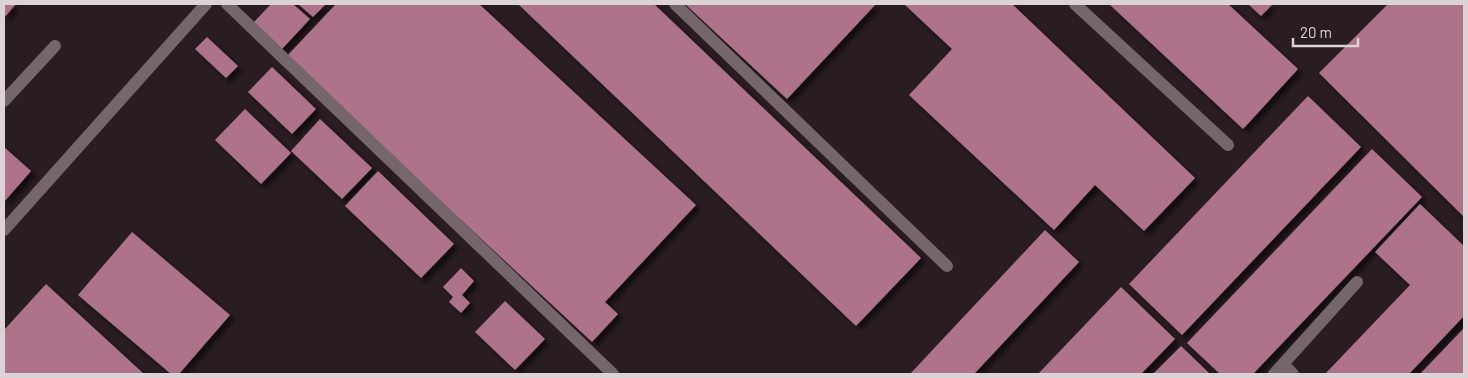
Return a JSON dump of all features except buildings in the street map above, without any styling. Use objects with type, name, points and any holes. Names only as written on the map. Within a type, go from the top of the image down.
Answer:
[{"type":"street","points":[[4,230],[206,4]]},
{"type":"street","points":[[227,4],[613,374]]},
{"type":"street","points":[[675,4],[947,266]]},
{"type":"street","points":[[1075,4],[1228,146]]},
{"type":"street","points":[[4,101],[55,46]]},
{"type":"street","points":[[1274,374],[1357,282]]},
{"type":"street","points":[[1284,365],[1293,374]]}]
